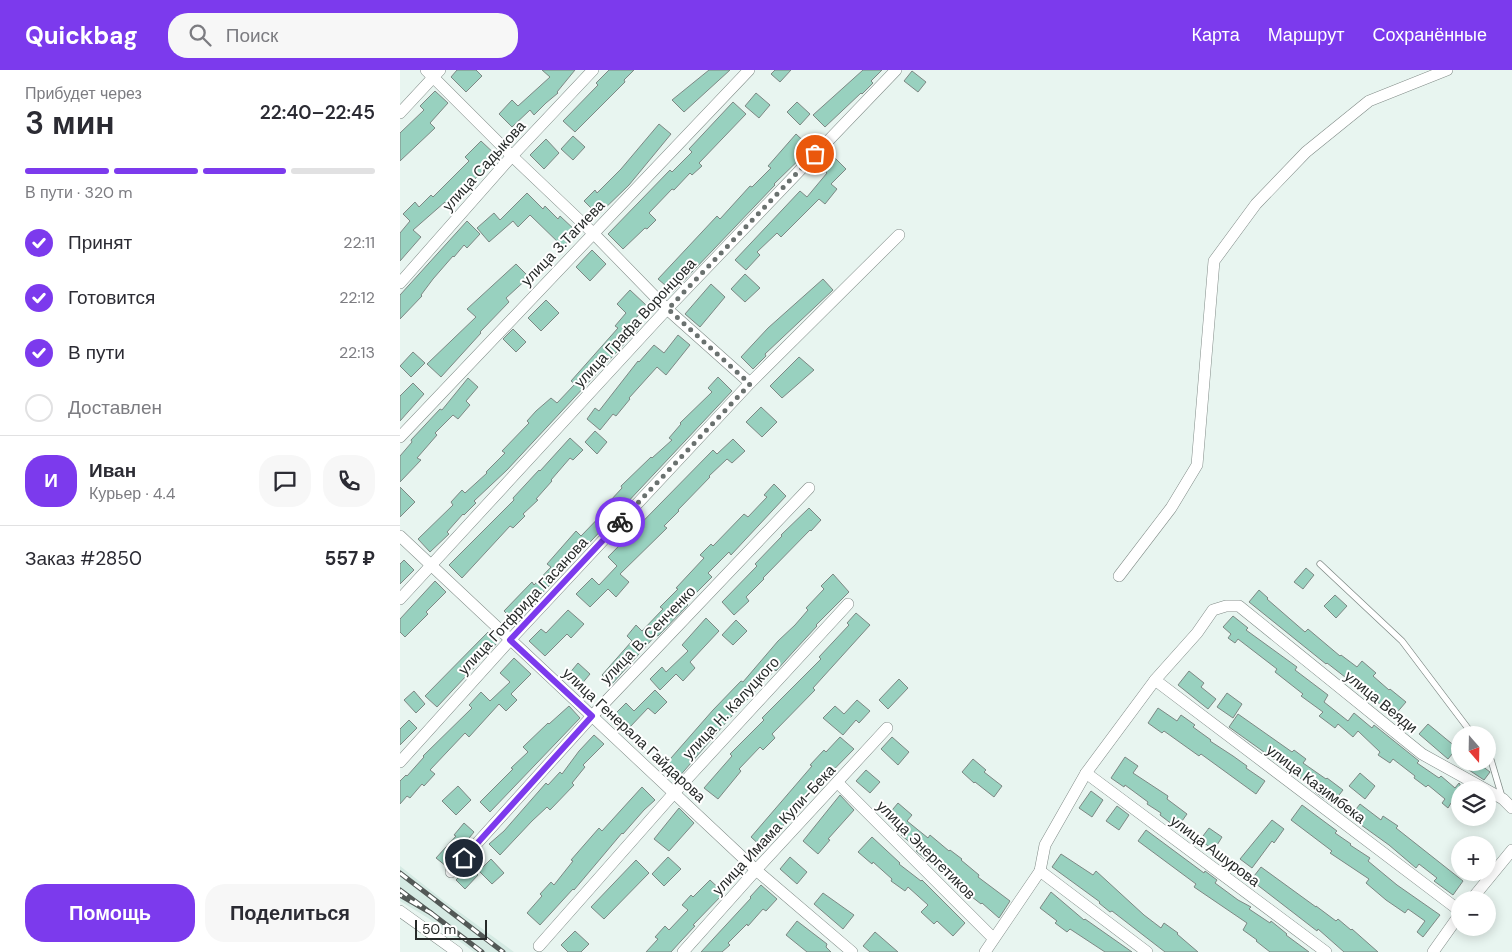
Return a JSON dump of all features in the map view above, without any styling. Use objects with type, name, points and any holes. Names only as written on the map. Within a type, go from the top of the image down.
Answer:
[{"type":"street","name":"улица Садыкова","points":[[400,283],[512,156],[593,70]]},
{"type":"street","name":"улица З.Тагиева","points":[[400,437],[748,70]]},
{"type":"street","name":"улица Графа Воронцова","points":[[400,599],[668,309],[896,70]]},
{"type":"street","points":[[1119,576],[1170,508],[1197,465],[1214,261],[1256,204],[1306,152],[1369,101],[1447,70]]},
{"type":"street","points":[[400,113],[434,72],[512,156],[593,233],[668,309],[750,384]]},
{"type":"street","name":"улица Готфрида Гасанова","points":[[400,762],[510,640],[750,384],[899,235]]},
{"type":"street","name":"улица В. Сенченко","points":[[451,872],[592,716],[809,488]]},
{"type":"street","name":"улица Генерала Гайдарова","points":[[400,536],[756,870],[852,952]]},
{"type":"street","name":"улица Н. Калуцкого","points":[[539,946],[674,793],[848,604]]},
{"type":"street","name":"улица Веяди","points":[[1154,680],[1197,633],[1213,610],[1226,606],[1238,606],[1422,754],[1503,799],[1512,808]]},
{"type":"street","points":[[984,952],[1040,871],[1045,845],[1086,773],[1154,680]]},
{"type":"street","name":"улица Казимбека","points":[[1154,680],[1451,905]]},
{"type":"street","name":"улица Имама Кули-Бека","points":[[683,952],[887,728]]},
{"type":"street","name":"улица Ашурова","points":[[1086,773],[1326,952]]},
{"type":"street","name":"улица Энергетиков","points":[[838,782],[993,938]]},
{"type":"street","points":[[1478,891],[1512,850]]},
{"type":"street","points":[[1040,871],[1147,952]]},
{"type":"street","points":[[400,911],[457,952]]},
{"type":"street","points":[[1433,952],[1451,925]]},
{"type":"lane","points":[[1320,564],[1402,641],[1466,726]]},
{"type":"lane","points":[[1495,771],[1503,799]]},
{"type":"shaded area","points":[[400,866],[514,952],[474,952],[428,918],[400,901]]},
{"type":"building","points":[[457,70],[476,70],[482,76],[466,92],[451,77]]},
{"type":"building","points":[[542,70],[575,70],[558,93],[534,115],[530,110],[512,127],[499,114],[512,100],[518,106],[550,77]]},
{"type":"building","points":[[609,70],[634,70],[624,80],[625,82],[575,132],[563,121],[598,85],[596,83]]},
{"type":"building","points":[[709,70],[730,70],[684,112],[672,100]]},
{"type":"building","points":[[775,70],[791,70],[780,82],[771,74]]},
{"type":"building","points":[[863,70],[882,70],[862,94],[825,127],[813,115]]},
{"type":"building","points":[[912,71],[926,82],[918,92],[904,81]]},
{"type":"building","points":[[435,91],[448,103],[430,123],[435,128],[400,161],[400,133],[424,110],[420,106]]},
{"type":"building","points":[[756,93],[770,105],[759,118],[745,106]]},
{"type":"building","points":[[733,102],[746,114],[699,163],[702,166],[692,175],[690,173],[649,213],[656,220],[623,249],[608,234],[670,170],[672,172],[692,152],[689,149]]},
{"type":"building","points":[[797,102],[810,114],[800,125],[787,112]]},
{"type":"building","points":[[659,124],[671,134],[629,185],[598,215],[584,201],[595,190],[597,193],[621,169]]},
{"type":"building","points":[[796,134],[811,148],[774,184],[673,292],[658,279],[717,216],[720,219],[750,186],[752,187],[771,168],[768,166]]},
{"type":"building","points":[[573,136],[585,147],[573,160],[561,149]]},
{"type":"building","points":[[546,139],[559,153],[544,169],[530,155]]},
{"type":"building","points":[[481,141],[498,157],[462,191],[466,195],[451,208],[445,202],[413,230],[421,237],[400,261],[400,233],[410,221],[403,214],[415,202],[419,207],[431,195],[433,197],[469,161],[465,157]]},
{"type":"building","points":[[833,156],[846,169],[831,184],[837,189],[825,204],[819,199],[781,237],[777,233],[757,252],[760,255],[746,270],[735,260],[800,191],[807,197],[827,173],[822,168]]},
{"type":"building","points":[[527,193],[543,209],[545,206],[558,219],[560,216],[577,232],[563,247],[530,215],[518,227],[513,221],[489,242],[477,228],[494,213],[500,220]]},
{"type":"building","points":[[467,221],[480,234],[467,248],[464,245],[453,256],[433,279],[422,296],[400,319],[400,295]]},
{"type":"building","points":[[592,250],[606,264],[590,281],[576,267]]},
{"type":"building","points":[[516,264],[529,277],[506,298],[509,302],[441,377],[427,364],[476,317],[467,309]]},
{"type":"building","points":[[745,274],[760,288],[745,302],[731,289]]},
{"type":"building","points":[[823,279],[833,290],[765,354],[766,356],[753,369],[741,357],[768,328]]},
{"type":"building","points":[[711,284],[725,297],[700,327],[685,314]]},
{"type":"building","points":[[630,290],[647,306],[633,321],[640,327],[507,470],[474,501],[476,503],[463,514],[447,532],[449,534],[430,552],[418,539],[453,505],[451,502],[462,490],[465,493],[487,473],[505,453],[502,451],[529,423],[527,421],[536,411],[551,398],[557,403],[575,384],[571,381],[618,328],[615,326],[626,313],[617,304]]},
{"type":"building","points":[[546,300],[559,313],[541,331],[528,318]]},
{"type":"building","points":[[513,329],[526,342],[516,352],[503,339]]},
{"type":"building","points":[[678,335],[690,345],[666,375],[657,367],[629,398],[616,416],[613,414],[600,430],[587,419],[595,408],[599,411],[638,361],[654,345],[664,353]]},
{"type":"building","points":[[413,352],[425,363],[411,377],[400,366]]},
{"type":"building","points":[[799,357],[814,370],[782,398],[770,386]]},
{"type":"building","points":[[718,377],[732,391],[515,622],[504,611],[532,582],[534,585],[551,567],[547,564],[576,531],[581,536],[613,503],[610,501],[622,488],[621,486],[672,440],[669,438],[680,423],[712,392],[708,388]]},
{"type":"building","points":[[468,378],[478,387],[466,401],[470,405],[458,419],[453,415],[435,433],[437,435],[417,458],[421,460],[400,482],[400,456],[412,442],[411,440],[440,409],[442,410]]},
{"type":"building","points":[[413,383],[424,394],[400,421],[400,396]]},
{"type":"building","points":[[761,407],[777,422],[762,437],[746,422]]},
{"type":"building","points":[[595,431],[607,442],[597,454],[585,442]]},
{"type":"building","points":[[570,438],[583,450],[573,460],[570,458],[536,499],[538,500],[523,514],[525,516],[513,528],[510,526],[462,578],[449,565],[514,500],[513,498]]},
{"type":"building","points":[[733,439],[745,451],[732,463],[727,459],[709,476],[664,526],[667,528],[620,574],[629,582],[616,597],[608,589],[590,607],[576,594],[592,578],[599,585],[617,566],[608,557],[713,450],[717,454]]},
{"type":"building","points":[[774,484],[786,496],[731,555],[729,552],[708,573],[712,577],[686,603],[688,605],[658,636],[656,635],[612,684],[602,675],[632,641],[627,636],[636,625],[642,631],[663,609],[660,607],[678,589],[676,588],[704,558],[700,555],[711,544],[713,546],[744,514],[748,517],[767,497],[764,495]]},
{"type":"building","points":[[400,487],[415,502],[400,517]]},
{"type":"building","points":[[809,508],[821,520],[763,578],[746,597],[749,601],[734,615],[722,602],[757,566],[755,564],[781,535]]},
{"type":"building","points":[[404,560],[414,570],[400,584],[400,564]]},
{"type":"building","points":[[1306,568],[1314,575],[1303,589],[1294,582]]},
{"type":"building","points":[[833,574],[849,592],[729,719],[678,778],[664,766],[713,710],[741,681],[743,682],[778,641],[795,625],[808,610],[806,608],[824,589],[821,586]]},
{"type":"building","points":[[435,581],[446,592],[426,612],[428,614],[405,637],[400,632],[400,619]]},
{"type":"building","points":[[1259,590],[1305,632],[1308,629],[1340,656],[1357,667],[1362,661],[1376,673],[1373,676],[1406,702],[1394,716],[1375,700],[1373,703],[1362,694],[1368,688],[1348,672],[1345,677],[1326,664],[1249,602]]},
{"type":"building","points":[[1335,595],[1347,606],[1336,618],[1324,606]]},
{"type":"building","points":[[568,610],[584,624],[571,638],[567,634],[545,656],[529,641],[541,629],[546,633]]},
{"type":"building","points":[[856,613],[870,625],[813,688],[815,690],[772,734],[775,738],[763,750],[760,747],[739,769],[741,771],[718,799],[704,788],[732,756],[730,754],[764,720],[762,718],[821,659],[819,657],[849,625],[847,623]]},
{"type":"building","points":[[1233,616],[1248,628],[1246,630],[1297,667],[1295,670],[1328,695],[1324,702],[1348,721],[1354,713],[1372,728],[1374,725],[1419,761],[1417,763],[1439,778],[1441,776],[1451,785],[1451,803],[1448,808],[1442,803],[1445,799],[1428,785],[1426,787],[1393,759],[1390,763],[1378,755],[1380,752],[1358,731],[1353,737],[1338,724],[1335,728],[1319,716],[1323,712],[1301,696],[1303,694],[1275,672],[1277,669],[1238,639],[1235,643],[1228,638],[1231,634],[1223,627]]},
{"type":"building","points":[[706,618],[719,631],[690,662],[695,668],[683,681],[676,674],[660,690],[650,679],[662,667],[666,672],[688,651],[682,645]]},
{"type":"building","points":[[736,620],[747,631],[733,645],[722,635]]},
{"type":"building","points":[[488,632],[498,642],[437,707],[425,696]]},
{"type":"building","points":[[514,658],[531,674],[511,694],[517,700],[506,711],[499,704],[469,737],[465,733],[430,770],[435,774],[424,786],[422,784],[410,798],[407,796],[400,804],[400,781],[472,708],[469,705],[481,692],[490,701],[510,682],[500,673]]},
{"type":"building","points":[[578,663],[590,674],[580,686],[568,675]]},
{"type":"building","points":[[1189,671],[1204,683],[1201,687],[1216,699],[1208,709],[1178,685]]},
{"type":"building","points":[[899,679],[908,688],[888,709],[879,700]]},
{"type":"building","points":[[655,690],[667,702],[655,714],[648,708],[629,728],[615,714],[626,703],[634,711]]},
{"type":"building","points":[[414,691],[425,704],[416,713],[404,700]]},
{"type":"building","points":[[1227,693],[1242,704],[1233,718],[1217,707]]},
{"type":"building","points":[[857,700],[870,711],[859,723],[856,720],[843,735],[823,718],[835,706],[844,714]]},
{"type":"building","points":[[569,706],[580,718],[490,812],[480,802],[528,752],[523,747]]},
{"type":"building","points":[[1158,708],[1177,721],[1181,715],[1195,725],[1193,727],[1210,741],[1247,766],[1246,768],[1265,781],[1256,794],[1201,754],[1199,756],[1164,731],[1162,733],[1148,723]]},
{"type":"building","points":[[1238,714],[1292,752],[1294,750],[1306,759],[1303,763],[1343,790],[1332,804],[1315,792],[1317,790],[1229,727]]},
{"type":"building","points":[[409,720],[417,728],[400,745],[400,729]]},
{"type":"building","points":[[1428,724],[1451,743],[1451,755],[1448,759],[1419,734]]},
{"type":"building","points":[[594,735],[604,744],[583,765],[585,767],[572,783],[574,785],[550,810],[547,807],[532,821],[500,855],[489,844],[504,831],[546,783],[548,785],[560,772],[562,774]]},
{"type":"building","points":[[840,737],[854,749],[804,800],[807,802],[796,814],[795,812],[763,848],[751,837],[812,766],[810,765]]},
{"type":"building","points":[[892,737],[909,752],[898,765],[881,749]]},
{"type":"building","points":[[1125,757],[1138,766],[1133,773],[1168,796],[1167,799],[1187,814],[1177,828],[1160,815],[1161,813],[1147,804],[1148,802],[1125,785],[1124,787],[1111,778]]},
{"type":"building","points":[[973,759],[986,770],[984,772],[1002,786],[994,797],[962,772]]},
{"type":"building","points":[[866,770],[880,782],[870,793],[856,781]]},
{"type":"building","points":[[1470,771],[1489,771],[1490,772],[1484,780]]},
{"type":"building","points":[[1360,773],[1375,786],[1365,799],[1349,786]]},
{"type":"building","points":[[458,786],[471,800],[456,815],[442,801]]},
{"type":"building","points":[[642,787],[655,800],[622,833],[574,890],[540,925],[527,913],[542,896],[540,894],[551,882],[554,885],[573,861],[571,860],[599,828],[602,831]]},
{"type":"building","points":[[1091,791],[1103,800],[1092,817],[1079,808]]},
{"type":"building","points":[[840,795],[854,810],[828,839],[830,840],[818,854],[803,841]]},
{"type":"building","points":[[898,803],[912,815],[907,821],[928,838],[930,835],[962,859],[979,875],[978,877],[1010,901],[999,918],[949,879],[950,877],[916,851],[918,849],[901,835],[906,829],[888,815]]},
{"type":"building","points":[[1360,804],[1381,820],[1383,816],[1398,826],[1396,828],[1451,872],[1451,881],[1463,881],[1456,891],[1451,891],[1451,894],[1434,881],[1437,878],[1419,864],[1416,868],[1389,845],[1350,817]]},
{"type":"building","points":[[1302,805],[1337,831],[1335,833],[1350,845],[1370,858],[1368,861],[1397,885],[1440,915],[1423,937],[1417,932],[1425,921],[1408,909],[1405,913],[1386,900],[1366,883],[1369,879],[1330,853],[1332,851],[1291,820]]},
{"type":"building","points":[[1117,806],[1129,815],[1119,830],[1106,821]]},
{"type":"building","points":[[679,808],[694,823],[669,851],[654,839]]},
{"type":"building","points":[[1272,820],[1284,829],[1274,843],[1272,841],[1252,868],[1240,859]]},
{"type":"building","points":[[464,823],[474,832],[446,866],[436,858],[456,836],[454,835]]},
{"type":"building","points":[[1209,828],[1222,837],[1214,850],[1200,840]]},
{"type":"building","points":[[1146,830],[1204,873],[1205,871],[1217,880],[1215,883],[1251,907],[1249,909],[1270,923],[1271,921],[1309,952],[1270,952],[1243,930],[1247,923],[1194,887],[1196,884],[1138,841]]},
{"type":"building","points":[[872,837],[899,864],[922,880],[965,923],[953,936],[937,921],[934,924],[921,912],[928,905],[908,887],[905,891],[891,881],[892,879],[873,862],[872,864],[858,852]]},
{"type":"building","points":[[1061,854],[1093,875],[1096,871],[1144,915],[1161,928],[1164,923],[1198,952],[1165,952],[1052,867]]},
{"type":"building","points":[[668,857],[681,869],[664,886],[652,874]]},
{"type":"building","points":[[790,857],[807,872],[797,884],[780,869]]},
{"type":"building","points":[[491,859],[504,873],[492,884],[479,871]]},
{"type":"building","points":[[636,860],[649,873],[604,919],[591,907]]},
{"type":"building","points":[[469,866],[478,875],[465,889],[456,880]]},
{"type":"building","points":[[1261,867],[1336,921],[1338,919],[1352,929],[1378,952],[1344,952],[1318,929],[1317,931],[1251,880]]},
{"type":"building","points":[[710,880],[724,893],[693,925],[695,926],[671,952],[646,952],[658,939],[655,937],[665,926],[669,930],[688,910],[682,905]]},
{"type":"building","points":[[761,885],[777,899],[766,911],[763,909],[748,926],[747,924],[728,943],[730,945],[722,952],[701,952],[751,898]]},
{"type":"building","points":[[1051,892],[1084,920],[1132,952],[1105,952],[1070,929],[1067,932],[1055,923],[1057,921],[1040,908]]},
{"type":"building","points":[[823,893],[854,915],[843,929],[814,904]]},
{"type":"building","points":[[797,921],[827,944],[826,947],[831,952],[807,952],[786,935]]},
{"type":"building","points":[[575,931],[589,944],[581,952],[568,952],[561,945]]},
{"type":"building","points":[[875,932],[898,952],[870,952],[863,946]]},
{"type":"railway","points":[[400,873],[503,952]]},
{"type":"railway","points":[[400,890],[431,913],[400,895]]},
{"type":"railway","points":[[431,913],[482,952]]},
{"type":"way so far","points":[[620,522],[750,384],[668,309],[815,154]]},
{"type":"route","points":[[464,858],[592,716],[510,640],[620,522]]}]
